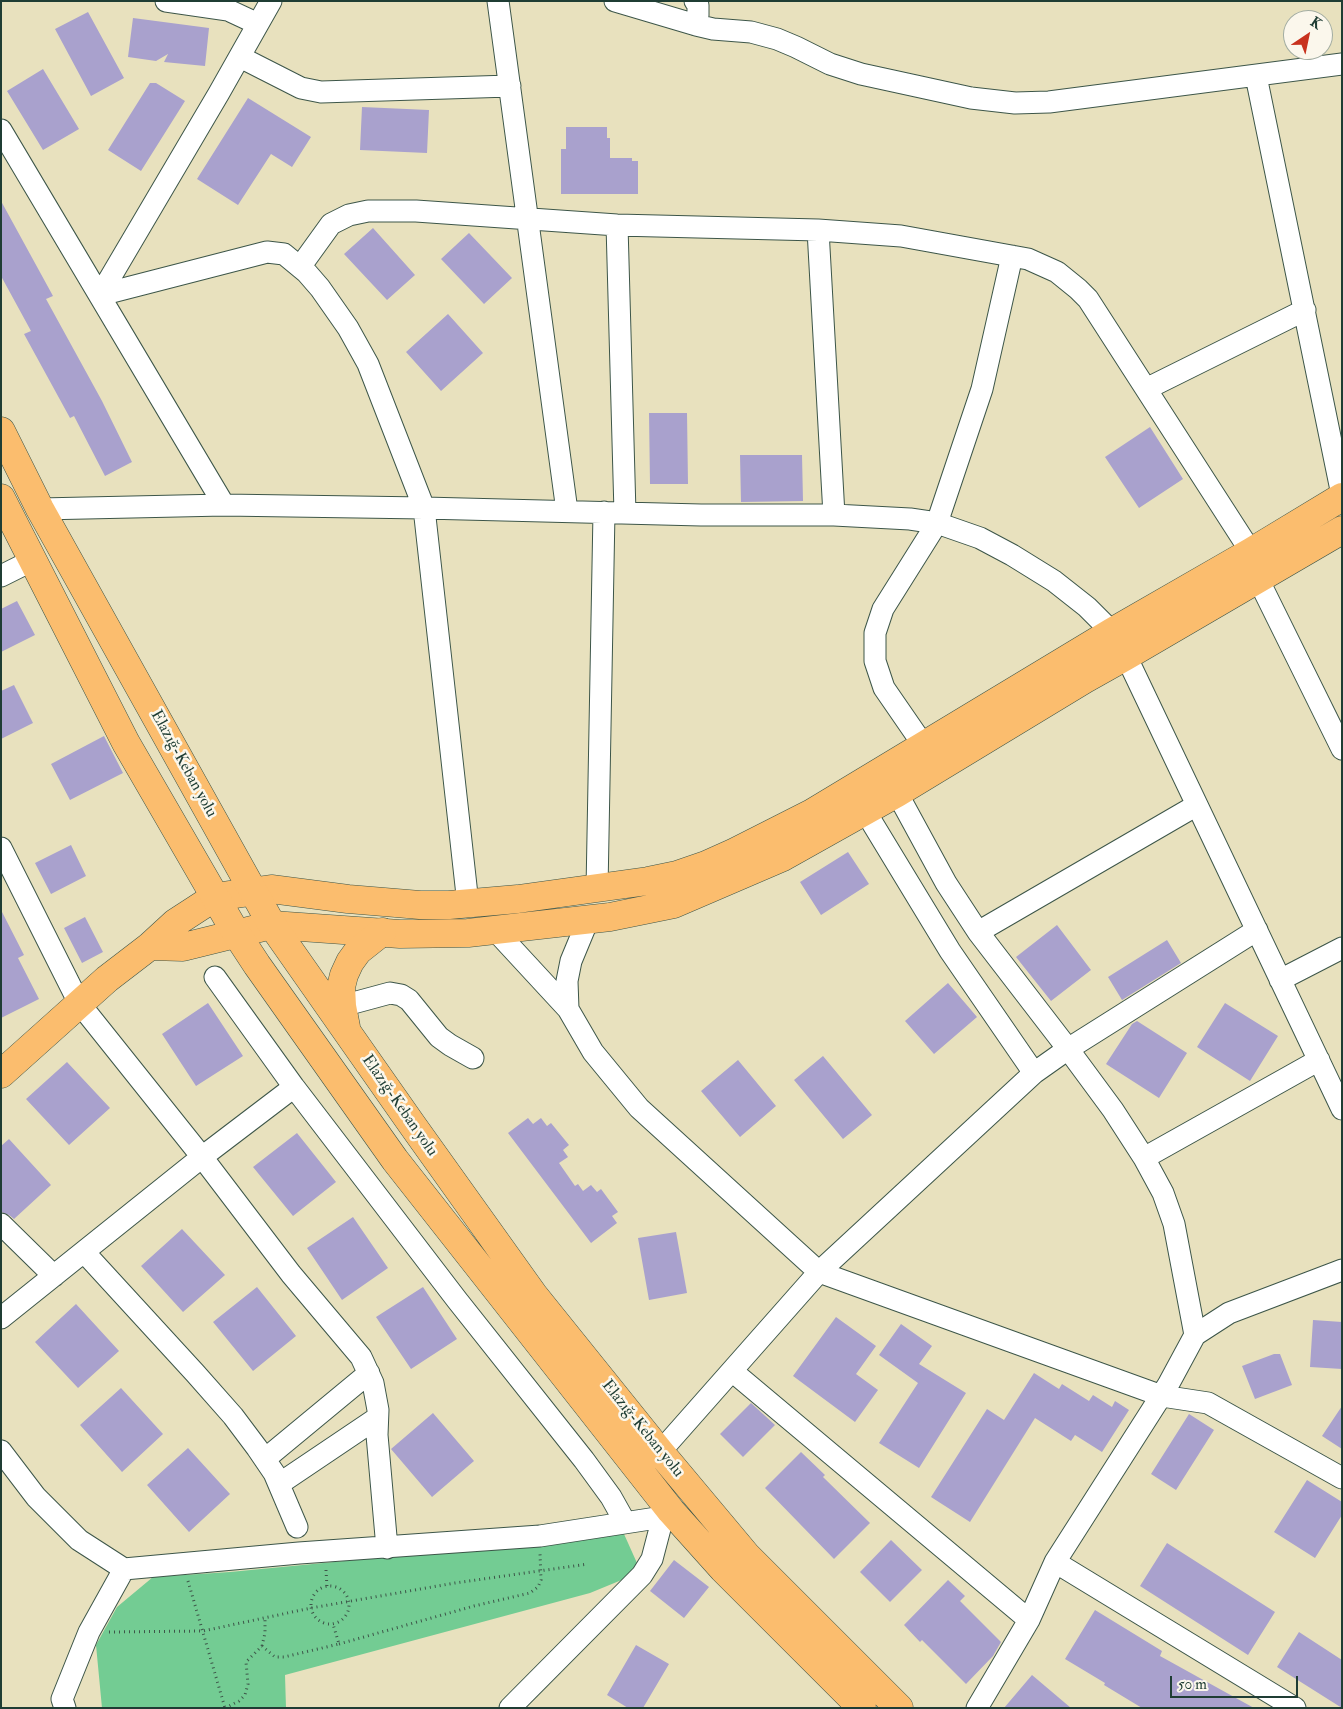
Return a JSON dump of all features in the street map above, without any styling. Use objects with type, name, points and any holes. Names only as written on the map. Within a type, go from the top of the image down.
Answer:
[{"type":"main road","name":"Elazığ-Keban yolu","points":[[1,431],[40,508],[272,925],[344,1018],[533,1294],[660,1452],[747,1556],[899,1708]]},
{"type":"main road","points":[[1,1074],[107,979],[150,946],[175,923],[215,897],[271,889],[314,896],[420,905],[468,904],[597,889],[677,875],[735,852],[812,813],[1342,496]]},
{"type":"main road","name":"Elazığ-Keban yolu","points":[[1,498],[126,743],[236,933],[395,1160],[667,1514],[862,1708]]},
{"type":"main road","points":[[150,946],[183,946],[272,925],[382,932],[458,933],[588,920],[632,914],[674,904],[781,858],[897,794],[1085,678],[1342,530]]},
{"type":"main road","points":[[344,1018],[341,988],[344,975],[358,951],[382,932]]},
{"type":"street","points":[[166,1],[228,10],[258,24]]},
{"type":"street","points":[[100,295],[271,1]]},
{"type":"street","points":[[498,1],[567,511]]},
{"type":"street","points":[[614,1],[713,29],[751,32],[777,39],[830,64],[861,74],[971,98],[1015,103],[1049,102],[1342,64]]},
{"type":"street","points":[[695,1],[698,5],[696,25]]},
{"type":"street","points":[[240,57],[301,88],[321,92],[510,86]]},
{"type":"street","points":[[1256,76],[1342,496]]},
{"type":"street","points":[[1,130],[224,505]]},
{"type":"street","points":[[300,267],[331,224],[349,215],[368,211],[416,211],[617,225],[818,230],[901,236],[1012,256],[1044,265],[1057,272],[1088,299],[1251,552]]},
{"type":"street","points":[[617,225],[625,513]]},
{"type":"street","points":[[818,230],[834,515]]},
{"type":"street","points":[[100,295],[268,252],[284,254],[300,267],[320,288],[348,328],[368,364],[424,508],[468,904]]},
{"type":"street","points":[[924,746],[884,688],[878,674],[874,646],[877,627],[884,609],[937,523],[982,389],[1012,256]]},
{"type":"street","points":[[1146,389],[1304,310]]},
{"type":"street","points":[[40,508],[224,505],[702,515],[834,515],[910,519],[937,523],[980,538],[1054,581],[1087,607],[1112,632],[1126,656],[1318,1060],[1341,1104]]},
{"type":"street","points":[[597,889],[604,512]]},
{"type":"street","points":[[1,576],[33,560]]},
{"type":"street","points":[[1258,579],[1342,749]]},
{"type":"street","points":[[897,794],[946,883],[978,932],[1113,1110],[1144,1158],[1163,1193],[1174,1224],[1195,1335]]},
{"type":"street","points":[[978,932],[1197,805]]},
{"type":"street","points":[[865,811],[950,952],[1034,1073]]},
{"type":"street","points":[[1,848],[79,1003],[202,1157],[292,1274],[361,1357],[373,1383],[378,1418],[377,1435],[387,1548]]},
{"type":"street","points":[[568,1009],[567,981],[571,961],[588,920]]},
{"type":"street","points":[[495,930],[568,1009],[593,1052],[639,1108],[819,1272],[1162,1396],[1208,1403],[1342,1478]]},
{"type":"street","points":[[660,1452],[819,1272],[1034,1073],[1068,1049],[1257,930]]},
{"type":"street","points":[[1280,980],[1342,948]]},
{"type":"street","points":[[215,977],[294,1087],[457,1300],[584,1460],[611,1497],[625,1522]]},
{"type":"street","points":[[344,1018],[390,994],[401,995],[409,1000],[439,1037],[450,1046],[473,1058]]},
{"type":"street","points":[[1144,1158],[1318,1060]]},
{"type":"street","points":[[1,1318],[202,1157],[294,1087]]},
{"type":"street","points":[[1,1224],[54,1276]]},
{"type":"street","points":[[84,1252],[233,1416],[274,1473],[297,1527]]},
{"type":"street","points":[[977,1708],[1029,1620],[1055,1562],[1162,1396],[1195,1335],[1229,1313],[1342,1270]]},
{"type":"street","points":[[732,1371],[1029,1620]]},
{"type":"street","points":[[265,1459],[369,1373]]},
{"type":"street","points":[[279,1484],[378,1418]]},
{"type":"street","points":[[1,1451],[36,1497],[79,1540],[124,1568],[299,1553],[540,1536],[667,1514],[652,1559],[642,1576],[510,1708]]},
{"type":"street","points":[[1055,1562],[1295,1708]]},
{"type":"street","points":[[65,1708],[62,1699],[89,1632],[124,1568]]},
{"type":"path","points":[[262,1646],[275,1657],[284,1657],[339,1644],[474,1606],[530,1594],[538,1587],[541,1580],[540,1536]]},
{"type":"path","points":[[182,1564],[225,1708],[239,1701],[245,1695],[248,1684],[246,1662],[262,1646],[265,1633],[264,1618]]},
{"type":"path","points":[[89,1632],[203,1631],[348,1601],[588,1564]]},
{"type":"path","points":[[327,1587],[338,1588],[348,1601],[347,1613],[344,1618],[333,1624],[327,1624],[316,1619],[311,1608],[313,1596],[327,1587]]},
{"type":"path","points":[[333,1624],[339,1644]]},
{"type":"green space","points":[[624,1534],[641,1572],[590,1593],[285,1675],[286,1708],[102,1708],[96,1645],[117,1607],[153,1577],[230,1572]]},
{"type":"building","points":[[88,12],[124,78],[91,96],[55,29]]},
{"type":"building","points":[[133,18],[209,28],[205,66],[164,62],[168,54],[156,61],[128,57]]},
{"type":"building","points":[[43,69],[79,129],[43,150],[7,91]]},
{"type":"building","points":[[150,83],[156,83],[185,101],[141,171],[108,150]]},
{"type":"building","points":[[248,98],[311,137],[292,167],[271,154],[238,205],[197,179]]},
{"type":"building","points":[[362,107],[429,110],[427,153],[360,150]]},
{"type":"building","points":[[566,127],[607,127],[607,138],[610,138],[610,158],[632,158],[632,161],[638,161],[638,194],[561,194],[561,149],[566,149]]},
{"type":"building","points":[[1,201],[53,296],[46,299],[102,401],[132,462],[105,476],[74,416],[70,418],[24,334],[31,331],[1,276]]},
{"type":"building","points":[[373,228],[415,275],[387,300],[344,254]]},
{"type":"building","points":[[469,233],[512,278],[484,304],[441,259]]},
{"type":"building","points":[[448,314],[483,353],[441,391],[406,352]]},
{"type":"building","points":[[649,413],[687,413],[688,484],[650,484]]},
{"type":"building","points":[[1150,427],[1183,479],[1139,508],[1105,457]]},
{"type":"building","points":[[740,455],[802,455],[803,501],[741,502]]},
{"type":"building","points":[[17,601],[35,635],[1,652],[1,609]]},
{"type":"building","points":[[14,685],[33,723],[1,739],[1,691]]},
{"type":"building","points":[[104,736],[123,773],[70,800],[51,764]]},
{"type":"building","points":[[71,845],[86,876],[51,894],[35,863]]},
{"type":"building","points":[[848,852],[869,884],[821,915],[800,882]]},
{"type":"building","points":[[1,910],[24,955],[18,958],[39,999],[1,1018]]},
{"type":"building","points":[[85,917],[103,952],[82,963],[64,928]]},
{"type":"building","points":[[1057,925],[1091,970],[1051,1001],[1016,957]]},
{"type":"building","points":[[1167,940],[1181,963],[1122,1000],[1108,977]]},
{"type":"building","points":[[948,983],[977,1017],[934,1054],[905,1021]]},
{"type":"building","points":[[208,1003],[243,1056],[196,1086],[162,1034]]},
{"type":"building","points":[[1225,1003],[1278,1036],[1250,1081],[1197,1047]]},
{"type":"building","points":[[1137,1021],[1187,1053],[1159,1098],[1106,1064],[1132,1024]]},
{"type":"building","points":[[823,1056],[872,1115],[843,1139],[794,1080]]},
{"type":"building","points":[[738,1060],[776,1106],[740,1137],[701,1091]]},
{"type":"building","points":[[67,1062],[110,1108],[69,1145],[26,1099]]},
{"type":"building","points":[[528,1118],[533,1124],[541,1118],[547,1126],[551,1123],[569,1145],[563,1150],[568,1157],[559,1163],[575,1186],[578,1184],[583,1191],[591,1185],[597,1192],[601,1189],[618,1212],[612,1216],[617,1223],[591,1243],[508,1133]]},
{"type":"building","points":[[297,1133],[336,1182],[293,1216],[253,1167]]},
{"type":"building","points":[[9,1139],[51,1185],[14,1219],[1,1212],[1,1146]]},
{"type":"building","points":[[353,1217],[388,1268],[342,1300],[307,1248]]},
{"type":"building","points":[[182,1229],[225,1275],[183,1312],[141,1266]]},
{"type":"building","points":[[676,1232],[687,1293],[649,1300],[638,1238]]},
{"type":"building","points":[[257,1287],[296,1336],[253,1371],[213,1322]]},
{"type":"building","points":[[423,1287],[457,1339],[411,1369],[376,1317]]},
{"type":"building","points":[[76,1304],[119,1351],[78,1388],[35,1342]]},
{"type":"building","points":[[836,1317],[876,1346],[856,1374],[878,1390],[855,1422],[793,1376]]},
{"type":"building","points":[[1313,1320],[1342,1322],[1342,1369],[1310,1367]]},
{"type":"building","points":[[901,1324],[932,1346],[919,1364],[966,1393],[919,1468],[879,1443],[918,1383],[879,1355]]},
{"type":"building","points":[[1274,1354],[1280,1354],[1292,1385],[1255,1399],[1242,1366]]},
{"type":"building","points":[[1034,1373],[1059,1389],[1062,1384],[1089,1401],[1093,1395],[1112,1407],[1115,1401],[1129,1410],[1102,1452],[1075,1435],[1071,1441],[1035,1418],[970,1522],[931,1497],[987,1409],[1004,1420]]},
{"type":"building","points":[[121,1388],[163,1434],[122,1472],[80,1425]]},
{"type":"building","points":[[751,1403],[775,1425],[743,1457],[720,1434]]},
{"type":"building","points":[[1342,1406],[1342,1449],[1322,1436]]},
{"type":"building","points":[[433,1413],[474,1461],[432,1497],[391,1449]]},
{"type":"building","points":[[1189,1414],[1214,1430],[1176,1490],[1151,1474]]},
{"type":"building","points":[[188,1448],[230,1494],[189,1532],[147,1485]]},
{"type":"building","points":[[801,1452],[825,1475],[823,1477],[870,1523],[834,1559],[765,1488]]},
{"type":"building","points":[[1307,1480],[1342,1502],[1342,1515],[1315,1558],[1274,1532]]},
{"type":"building","points":[[891,1540],[922,1570],[890,1602],[860,1572]]},
{"type":"building","points":[[1167,1543],[1275,1612],[1248,1655],[1140,1586]]},
{"type":"building","points":[[674,1560],[709,1587],[684,1618],[650,1591]]},
{"type":"building","points":[[948,1580],[965,1596],[960,1601],[1001,1642],[993,1656],[966,1684],[922,1640],[920,1642],[904,1625]]},
{"type":"building","points":[[1095,1610],[1162,1651],[1160,1656],[1254,1708],[1142,1708],[1104,1685],[1105,1683],[1065,1659]]},
{"type":"building","points":[[1299,1632],[1342,1660],[1342,1708],[1277,1667]]},
{"type":"building","points":[[636,1645],[669,1664],[643,1708],[628,1708],[607,1695]]},
{"type":"building","points":[[1032,1675],[1071,1708],[1004,1708]]}]
